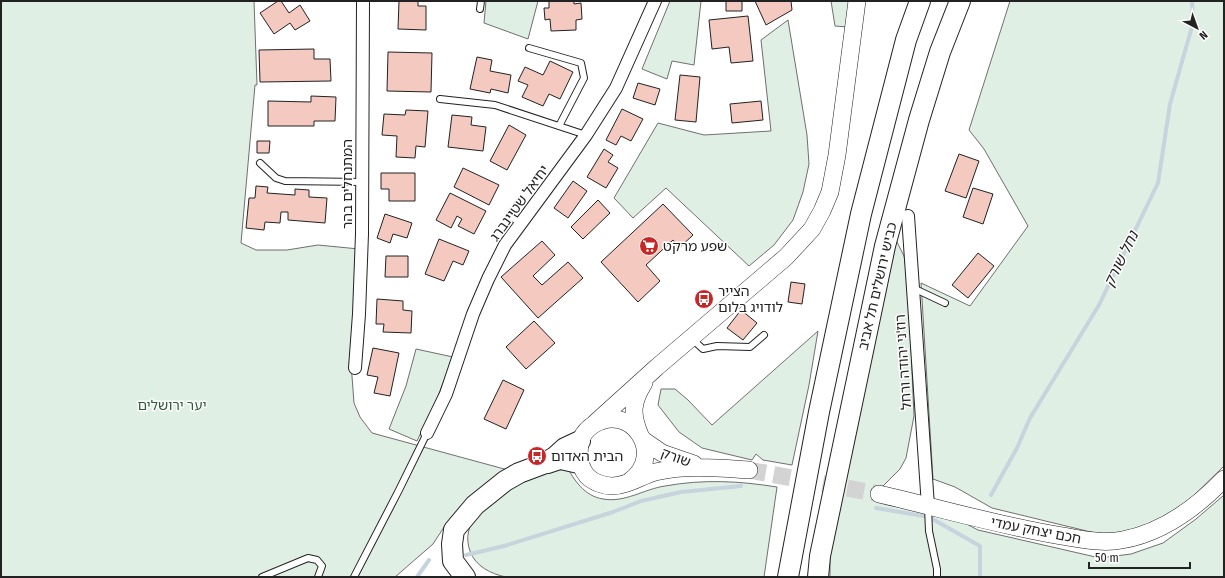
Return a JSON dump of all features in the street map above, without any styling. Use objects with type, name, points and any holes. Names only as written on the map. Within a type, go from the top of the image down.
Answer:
[{"type":"highway","points":[[788,577],[819,412],[861,214],[906,40],[920,1]]},
{"type":"highway","name":"כביש ירושלים תל אביב","points":[[818,577],[820,556],[885,246],[921,113],[940,52],[958,6]]},
{"type":"highway","points":[[465,577],[453,561],[452,544],[454,530],[475,505],[519,473],[543,464],[555,457],[565,448],[580,441]]},
{"type":"main road","points":[[749,470],[712,468],[667,470],[615,486],[600,484],[591,480],[582,468],[578,453],[580,441],[587,430],[657,367],[786,257],[805,238],[822,212],[830,192],[835,169],[856,1]]},
{"type":"main road","points":[[630,481],[641,470],[645,460],[646,450],[634,419],[635,401],[643,384],[657,367]]},
{"type":"main road","points":[[594,424],[609,419],[620,420],[630,424],[642,437]]},
{"type":"main road","name":"שורק","points":[[642,437],[656,450],[669,456],[712,468]]},
{"type":"main road","name":"חכם יצחק עמדי","points":[[879,494],[1017,528],[1105,542],[1142,535],[1162,526],[1186,513],[1224,479]]},
{"type":"street","name":"המתנחלים בהר","points":[[355,368],[359,314],[362,182],[363,1]]},
{"type":"street","name":"יחיאל שטיינברג","points":[[427,433],[446,394],[471,320],[488,279],[505,245],[586,136],[616,88],[655,1]]},
{"type":"street","name":"רוז'ני יהודה ורחל","points":[[908,216],[928,506]]},
{"type":"street","points":[[473,577],[466,569],[459,552],[460,534],[472,515],[510,484],[530,472],[560,463],[582,468]]},
{"type":"lane","points":[[480,9],[481,1]]},
{"type":"lane","points":[[528,48],[581,63],[584,78],[559,126]]},
{"type":"lane","points":[[440,98],[495,105],[586,136]]},
{"type":"lane","points":[[260,163],[276,178],[285,181],[362,182]]},
{"type":"lane","points":[[520,201],[509,216],[521,222]]},
{"type":"lane","points":[[913,288],[945,303]]},
{"type":"lane","points":[[691,338],[703,349],[717,346],[750,347],[764,335]]},
{"type":"lane","points":[[354,577],[427,433]]},
{"type":"lane","points":[[928,506],[929,531],[937,569],[937,577]]},
{"type":"lane","points":[[262,577],[308,558],[317,560],[322,566],[318,577]]},
{"type":"green space","name":"יער ירושלים","points":[[1,1],[254,1],[257,85],[255,85],[241,243],[256,250],[287,250],[318,245],[359,249],[351,363],[354,403],[360,417],[372,433],[508,470],[475,496],[448,521],[433,544],[395,577],[1,577]]},
{"type":"green space","points":[[486,1],[538,1],[528,39],[484,23]]},
{"type":"green space","points":[[670,1],[701,1],[694,65],[672,61],[667,79],[642,69]]},
{"type":"green space","points":[[831,1],[850,1],[848,27],[835,26]]},
{"type":"green space","points":[[1010,1],[1224,1],[1224,466],[1176,513],[1129,533],[1099,534],[992,508],[955,487],[933,479],[921,283],[970,306],[1028,226],[984,149],[969,130]]},
{"type":"green space","points":[[788,20],[807,135],[809,164],[803,192],[793,220],[774,245],[749,266],[666,188],[633,218],[614,198],[658,123],[704,135],[771,131],[761,40]]},
{"type":"green space","points":[[895,238],[904,256],[908,278],[914,416],[906,458],[900,469],[880,490],[957,519],[978,530],[1100,558],[1131,554],[1163,543],[1196,519],[1224,495],[1224,577],[830,577],[830,549]]},
{"type":"green space","points":[[818,331],[809,385],[792,465],[763,460],[756,454],[752,460],[702,448],[679,432],[658,405],[661,389],[675,389],[712,425]]},
{"type":"green space","points":[[416,349],[453,357],[438,396],[417,441],[389,429],[406,386]]},
{"type":"green space","points":[[566,465],[576,482],[590,495],[611,500],[657,488],[694,482],[735,482],[777,487],[764,577],[506,577],[495,574],[480,565],[472,556],[470,551],[468,532],[471,523],[482,508],[505,489]]},
{"type":"building","points":[[278,1],[281,1],[289,13],[300,5],[310,21],[295,30],[290,23],[274,34],[260,13]]},
{"type":"building","points":[[399,1],[418,1],[418,6],[426,6],[426,30],[398,29]]},
{"type":"building","points":[[549,1],[574,1],[574,4],[581,3],[582,19],[576,20],[576,30],[551,31],[550,19],[545,20],[544,8],[549,8]]},
{"type":"building","points":[[726,1],[742,1],[742,11],[726,11]]},
{"type":"building","points":[[755,1],[791,1],[792,10],[766,25]]},
{"type":"building","points":[[748,16],[753,61],[731,63],[729,47],[712,49],[709,20]]},
{"type":"building","points":[[314,49],[314,59],[330,59],[331,81],[260,82],[259,50]]},
{"type":"building","points":[[388,52],[432,53],[431,92],[387,91]]},
{"type":"building","points":[[477,57],[492,60],[490,71],[511,75],[508,93],[491,89],[490,93],[470,89]]},
{"type":"building","points":[[550,61],[573,72],[560,99],[549,94],[543,106],[522,97],[528,85],[518,81],[525,67],[543,75]]},
{"type":"building","points":[[680,75],[700,77],[696,122],[675,120]]},
{"type":"building","points":[[638,83],[660,89],[655,105],[633,98]]},
{"type":"building","points":[[311,96],[336,97],[335,121],[314,121],[314,126],[268,126],[268,101],[311,102]]},
{"type":"building","points":[[761,101],[763,120],[732,123],[730,104]]},
{"type":"building","points":[[622,109],[643,119],[631,141],[621,136],[616,145],[606,140]]},
{"type":"building","points":[[406,110],[428,111],[425,147],[416,146],[415,158],[396,157],[397,136],[382,135],[384,114],[405,115]]},
{"type":"building","points":[[452,115],[472,117],[471,125],[486,127],[483,151],[448,147]]},
{"type":"building","points":[[509,125],[526,135],[507,170],[490,161]]},
{"type":"building","points":[[257,141],[270,141],[269,153],[257,153]]},
{"type":"building","points":[[604,149],[613,155],[608,162],[618,168],[606,188],[587,177]]},
{"type":"building","points":[[959,154],[979,161],[966,198],[945,191]]},
{"type":"building","points":[[463,168],[499,185],[489,205],[454,187]]},
{"type":"building","points":[[381,173],[415,173],[415,201],[389,201],[389,189],[381,189]]},
{"type":"building","points":[[573,181],[587,191],[568,218],[554,208]]},
{"type":"building","points":[[256,186],[268,187],[267,193],[295,195],[295,189],[309,190],[309,197],[327,198],[325,223],[288,220],[288,212],[281,212],[280,223],[265,222],[264,230],[246,228],[249,198],[255,198]]},
{"type":"building","points":[[973,188],[993,194],[983,224],[963,217]]},
{"type":"building","points":[[450,193],[486,211],[474,234],[458,226],[462,219],[457,216],[451,228],[436,220]]},
{"type":"building","points":[[598,200],[610,213],[583,239],[571,227]]},
{"type":"building","points":[[663,204],[693,235],[679,248],[673,240],[646,265],[660,281],[638,302],[601,262]]},
{"type":"building","points":[[385,214],[412,223],[407,238],[393,234],[390,243],[377,238]]},
{"type":"building","points":[[439,239],[469,251],[463,265],[453,261],[444,281],[425,274]]},
{"type":"building","points":[[542,241],[555,255],[533,276],[542,285],[568,262],[583,278],[538,318],[501,277]]},
{"type":"building","points":[[978,253],[994,266],[968,298],[952,285]]},
{"type":"building","points":[[386,256],[408,256],[408,277],[385,277]]},
{"type":"building","points":[[791,282],[805,284],[802,304],[788,302]]},
{"type":"building","points":[[377,299],[403,301],[403,310],[412,311],[411,333],[383,332],[384,324],[376,324]]},
{"type":"building","points":[[741,310],[757,323],[743,340],[727,328]]},
{"type":"building","points":[[534,321],[555,343],[526,369],[506,347]]},
{"type":"building","points":[[373,348],[399,353],[390,396],[374,393],[378,377],[367,375]]},
{"type":"building","points":[[503,380],[524,390],[506,429],[484,419]]},
{"type":"waterway","name":"נחל שורק","points":[[991,495],[1017,448],[1030,418],[1099,305],[1158,183],[1170,104],[1193,23],[1192,1]]},
{"type":"waterway","points":[[466,555],[504,546],[613,512],[641,501],[681,492],[741,486]]},
{"type":"waterway","points":[[876,508],[929,517],[980,546],[980,577]]},
{"type":"waterway","points":[[417,577],[429,560]]},
{"type":"tunnel","points":[[749,470],[879,494]]},
{"type":"place","name":"שפע מרקט","points":[[649,246]]},
{"type":"place","name":"הצייר לודויג בלום","points":[[704,299]]},
{"type":"place","name":"הבית האדום","points":[[537,456]]}]
